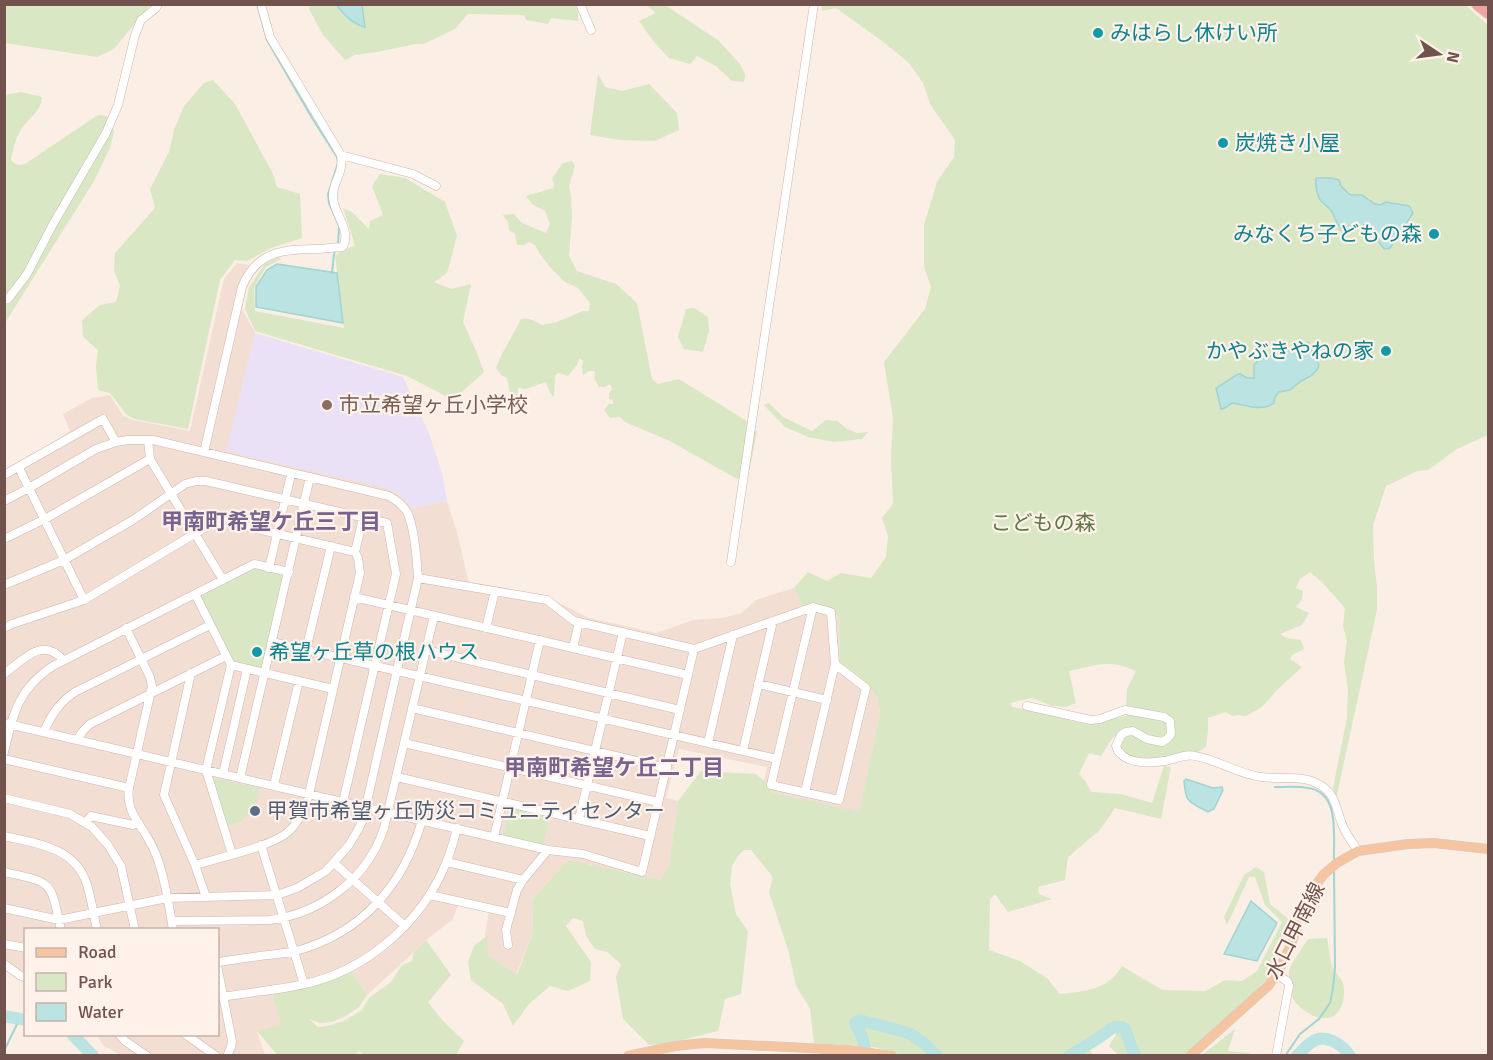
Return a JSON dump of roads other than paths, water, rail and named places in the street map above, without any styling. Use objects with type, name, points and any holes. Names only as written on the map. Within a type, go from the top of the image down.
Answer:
[{"type":"highway","points":[[1478,4],[1488,12]]},
{"type":"main road","name":"水口甲南線","points":[[1190,1056],[1268,986],[1277,974],[1309,894],[1316,883],[1334,865],[1358,852],[1408,844],[1434,843],[1488,849]]},
{"type":"main road","points":[[628,1056],[675,1046],[704,1043],[857,1051],[891,1056]]},
{"type":"street","points":[[4,300],[8,299],[27,274],[52,226],[106,134],[118,105],[135,35],[141,20],[159,4]]},
{"type":"street","points":[[204,452],[242,287],[249,274],[265,258],[280,251],[343,247],[346,243],[344,227],[333,197],[333,190],[343,164],[341,155],[270,37],[261,4]]},
{"type":"street","points":[[580,4],[591,30]]},
{"type":"street","points":[[730,562],[814,4]]},
{"type":"street","points":[[341,155],[413,174],[436,186]]},
{"type":"street","points":[[4,475],[103,419],[116,442]]},
{"type":"street","points":[[148,440],[150,459],[223,580]]},
{"type":"street","points":[[4,501],[96,449],[116,442],[148,440],[384,494],[395,500],[406,512],[411,526],[418,578],[359,828],[349,845],[326,871],[305,884],[276,895],[167,898],[59,920],[4,908]]},
{"type":"street","points":[[4,539],[45,519],[150,459]]},
{"type":"street","points":[[19,468],[84,600]]},
{"type":"street","points":[[240,778],[310,477]]},
{"type":"street","points":[[269,568],[290,479]]},
{"type":"street","points":[[4,585],[64,560],[133,520],[185,484],[201,480],[387,523],[396,573],[343,802]]},
{"type":"street","points":[[195,865],[281,837],[294,827],[302,814],[309,794],[360,573],[355,552],[363,518]]},
{"type":"street","points":[[4,628],[84,600],[211,524],[223,522],[355,552]]},
{"type":"street","points":[[306,650],[331,546]]},
{"type":"street","points":[[4,752],[8,724],[15,710],[29,687],[44,672],[63,660],[254,564],[288,572]]},
{"type":"street","points":[[418,578],[546,600],[568,617],[579,622],[694,649],[813,608],[831,612],[835,664],[805,792]]},
{"type":"street","points":[[486,628],[495,591]]},
{"type":"street","points":[[195,594],[231,665],[206,770],[232,854]]},
{"type":"street","points":[[354,597],[688,675]]},
{"type":"street","points":[[813,608],[771,785],[839,800],[866,688],[835,664]]},
{"type":"street","points":[[126,628],[151,681],[129,788],[129,808],[156,854],[172,925],[209,925],[284,918],[307,911],[337,893],[367,862],[379,842],[388,813],[434,616]]},
{"type":"street","points":[[743,751],[773,621]]},
{"type":"street","points":[[573,648],[579,622]]},
{"type":"street","points":[[44,732],[54,711],[70,695],[210,625]]},
{"type":"street","points":[[579,819],[623,632]]},
{"type":"street","points":[[708,743],[733,635]]},
{"type":"street","points":[[494,837],[540,640]]},
{"type":"street","points":[[272,642],[777,759]]},
{"type":"street","points":[[4,674],[41,649],[53,651],[63,660]]},
{"type":"street","points":[[8,724],[548,850],[582,854],[642,872],[694,649]]},
{"type":"street","points":[[426,650],[680,710]]},
{"type":"street","points":[[77,740],[90,724],[226,656]]},
{"type":"street","points":[[231,665],[333,689]]},
{"type":"street","points":[[223,774],[247,669]]},
{"type":"street","points":[[192,673],[164,795],[195,865],[206,897]]},
{"type":"street","points":[[274,786],[298,681]]},
{"type":"street","points":[[758,684],[827,700]]},
{"type":"street","points":[[1027,706],[1090,720],[1125,710],[1164,717],[1170,721],[1171,734],[1162,742],[1148,739],[1133,731],[1121,735],[1116,746],[1121,755],[1129,760],[1148,763],[1166,761],[1184,755],[1195,756],[1260,777],[1307,779],[1322,785],[1337,805],[1342,825],[1358,852]]},
{"type":"street","points":[[412,708],[667,768]]},
{"type":"street","points":[[404,743],[658,802]]},
{"type":"street","points":[[4,759],[129,788]]},
{"type":"street","points":[[397,777],[650,836]]},
{"type":"street","points":[[4,798],[70,814],[92,827],[108,845],[121,866],[135,928]]},
{"type":"street","points":[[85,823],[91,816],[133,825],[139,823]]},
{"type":"street","points":[[219,962],[294,951],[314,945],[335,935],[367,913],[396,881],[408,861],[418,838],[422,820]]},
{"type":"street","points":[[223,997],[304,984],[335,974],[360,962],[381,948],[405,926],[430,895],[447,862],[457,828]]},
{"type":"street","points":[[4,836],[46,846],[70,858],[85,880],[97,928]]},
{"type":"street","points":[[261,845],[304,984]]},
{"type":"street","points":[[508,945],[506,930],[514,896],[523,880],[548,850]]},
{"type":"street","points":[[447,862],[523,880]]},
{"type":"street","points":[[334,863],[405,926]]},
{"type":"street","points":[[4,872],[37,879],[46,884],[52,891],[61,928]]},
{"type":"street","points":[[430,895],[511,913]]},
{"type":"street","points":[[4,944],[24,948]]},
{"type":"street","points":[[4,964],[24,977]]},
{"type":"street","points":[[1276,1056],[1288,986],[1288,982],[1277,974]]},
{"type":"street","points":[[219,975],[232,1041],[227,1056]]},
{"type":"street","points":[[120,1036],[147,1056]]},
{"type":"street","points":[[189,1036],[216,1056]]},
{"type":"water","points":[[337,5],[362,5],[365,27],[349,19]]},
{"type":"water","points":[[1316,178],[1339,180],[1341,186],[1351,195],[1362,195],[1380,205],[1386,202],[1409,206],[1413,213],[1390,248],[1384,249],[1366,224],[1348,233],[1340,229],[1332,212],[1320,199]]},
{"type":"water","points":[[277,264],[337,273],[343,323],[256,307],[256,287],[267,270]]},
{"type":"water","points":[[1308,342],[1319,365],[1311,376],[1290,390],[1279,392],[1270,406],[1254,407],[1232,403],[1221,409],[1216,388],[1238,374],[1254,378],[1254,365],[1260,359],[1283,353]]},
{"type":"water","points":[[1186,779],[1213,788],[1222,787],[1223,790],[1214,809],[1208,812],[1187,798],[1184,781]]},
{"type":"water","points":[[1251,901],[1277,923],[1257,961],[1224,954]]},
{"type":"waterway","points":[[257,4],[267,40],[337,157],[338,163],[328,194],[329,203],[339,226],[338,244]]},
{"type":"waterway","points":[[332,273],[336,249]]},
{"type":"waterway","points":[[1275,787],[1308,788],[1319,791],[1326,798],[1333,818],[1334,862]]},
{"type":"waterway","points":[[1285,1056],[1300,1034],[1319,1019],[1330,1003],[1335,968],[1334,870]]},
{"type":"waterway","points":[[4,1016],[24,1020]]},
{"type":"waterway","points":[[4,1051],[19,1020]]},
{"type":"waterway","points":[[867,1056],[863,1039],[855,1023],[859,1020],[909,1033],[937,1056]]},
{"type":"waterway","points":[[1069,1056],[1112,1028],[1122,1027],[1125,1029],[1136,1056]]},
{"type":"waterway","points":[[74,1036],[93,1056]]},
{"type":"waterway","points":[[1297,1056],[1310,1043],[1322,1039],[1328,1039],[1343,1047],[1350,1056]]},
{"type":"place","name":"みはらし休けい所","points":[[1098,33]]},
{"type":"place","name":"炭焼き小屋","points":[[1223,143]]},
{"type":"place","name":"みなくち子どもの森","points":[[1434,234]]},
{"type":"place","name":"かやぶきやねの家","points":[[1386,351]]},
{"type":"place","name":"市立希望ヶ丘小学校","points":[[327,405]]},
{"type":"place","name":"希望ヶ丘草の根ハウス","points":[[257,652]]},
{"type":"place","name":"甲賀市希望ヶ丘防災コミュニティセンター","points":[[255,811]]},
{"type":"district","name":"甲南町希望ケ丘三丁目","points":[[271,521]]},
{"type":"district","name":"甲南町希望ケ丘二丁目","points":[[614,767]]},
{"type":"park label","name":"こどもの森","points":[[1043,523]]}]
